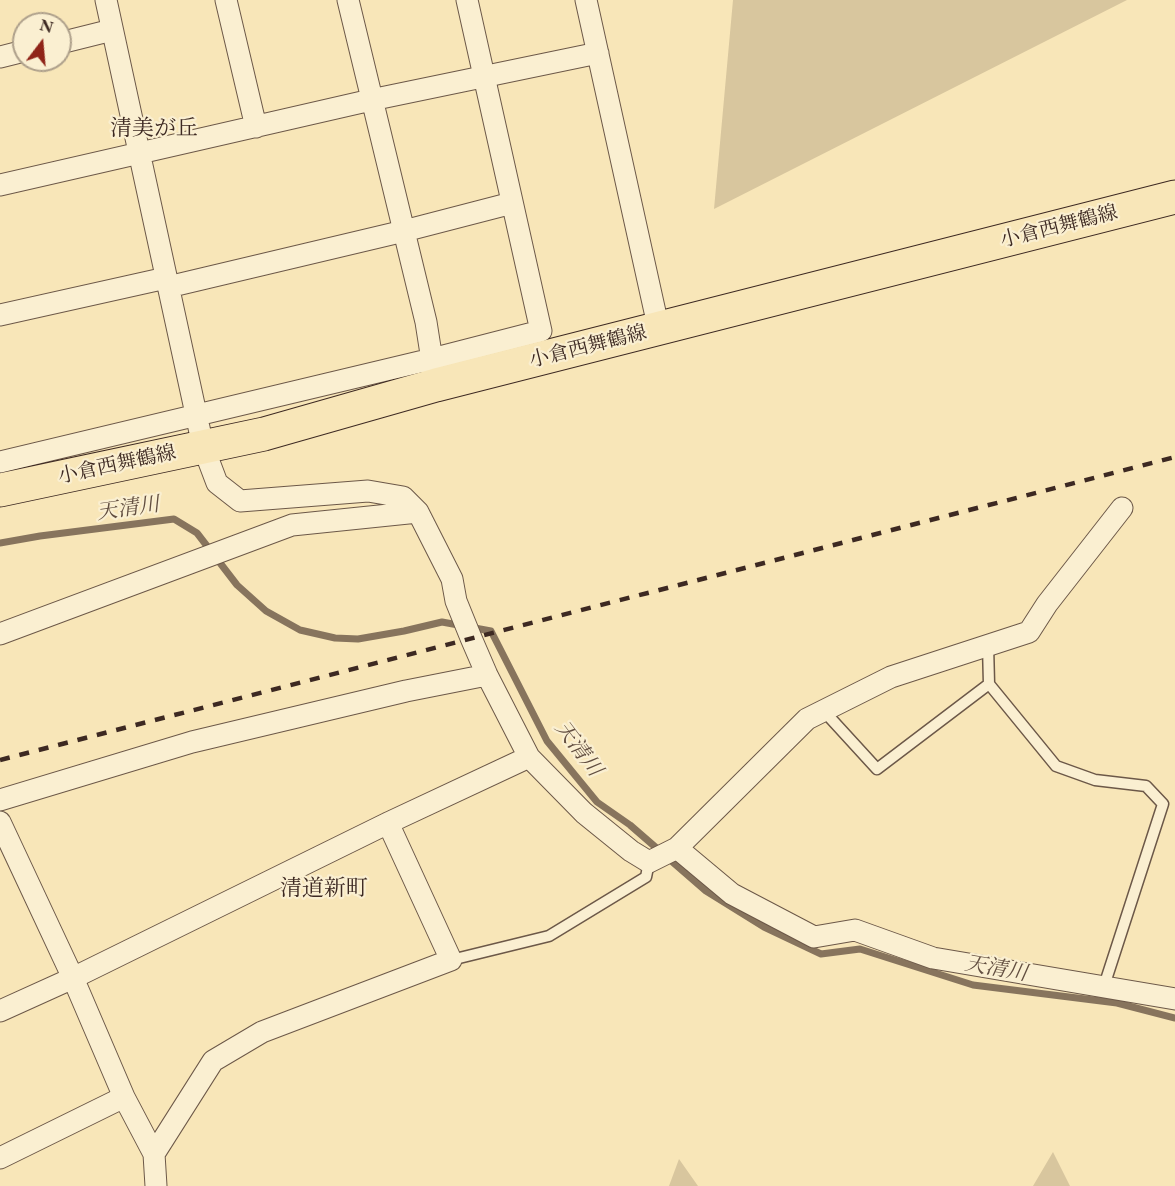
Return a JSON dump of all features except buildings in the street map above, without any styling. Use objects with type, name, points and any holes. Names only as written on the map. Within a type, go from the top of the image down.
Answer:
[{"type":"main road","name":"小倉西舞鶴線","points":[[0,490],[107,468],[200,431],[264,434],[434,372],[659,330],[1175,197]]},
{"type":"street","points":[[106,0],[200,431],[218,483],[240,501],[368,491],[402,497],[418,512],[452,579],[456,601],[488,675],[529,757],[584,813],[631,851],[649,862],[677,848],[807,719],[891,676],[1029,632],[1047,604],[1122,508]]},
{"type":"street","points":[[226,0],[256,127]]},
{"type":"street","points":[[348,0],[426,322],[434,372],[541,331],[467,0]]},
{"type":"street","points":[[586,0],[659,330]]},
{"type":"street","points":[[72,40],[112,30]]},
{"type":"street","points":[[0,185],[371,100],[598,53]]},
{"type":"street","points":[[0,315],[167,283],[404,231],[512,203]]},
{"type":"street","points":[[0,462],[200,431]]},
{"type":"street","points":[[0,634],[292,525],[418,512]]},
{"type":"street","points":[[0,800],[192,742],[406,691],[488,675]]},
{"type":"street","points":[[0,1011],[73,978],[388,823],[529,757]]},
{"type":"street","points":[[0,822],[6,852],[73,978],[124,1097],[154,1154],[156,1186]]},
{"type":"street","points":[[154,1154],[213,1061],[262,1032],[451,960],[388,823]]},
{"type":"street","points":[[677,848],[732,894],[814,936],[855,930],[933,958],[1175,999]]},
{"type":"street","points":[[0,1158],[124,1097]]},
{"type":"lane","points":[[988,645],[989,684],[1056,766],[1095,780],[1146,786],[1163,804],[1104,986]]},
{"type":"lane","points":[[823,710],[877,769],[989,684]]},
{"type":"lane","points":[[451,960],[549,936],[646,876],[649,862]]},
{"type":"shaded area","points":[[733,0],[1127,0],[714,209]]},
{"type":"shaded area","points":[[1053,1152],[1070,1186],[1033,1186]]},
{"type":"shaded area","points":[[679,1159],[698,1186],[669,1186]]},
{"type":"waterway","name":"天清川","points":[[0,543],[174,519],[197,533],[237,585],[266,611],[300,630],[335,638],[358,639],[442,622],[491,631],[547,741],[597,802],[630,825],[706,891],[764,927],[821,954],[860,949],[973,985],[1117,1003],[1175,1018]]},
{"type":"railway","points":[[0,760],[1175,457]]},
{"type":"district","name":"清美が丘","points":[[154,129]]},
{"type":"district","name":"清道新町","points":[[324,889]]}]
